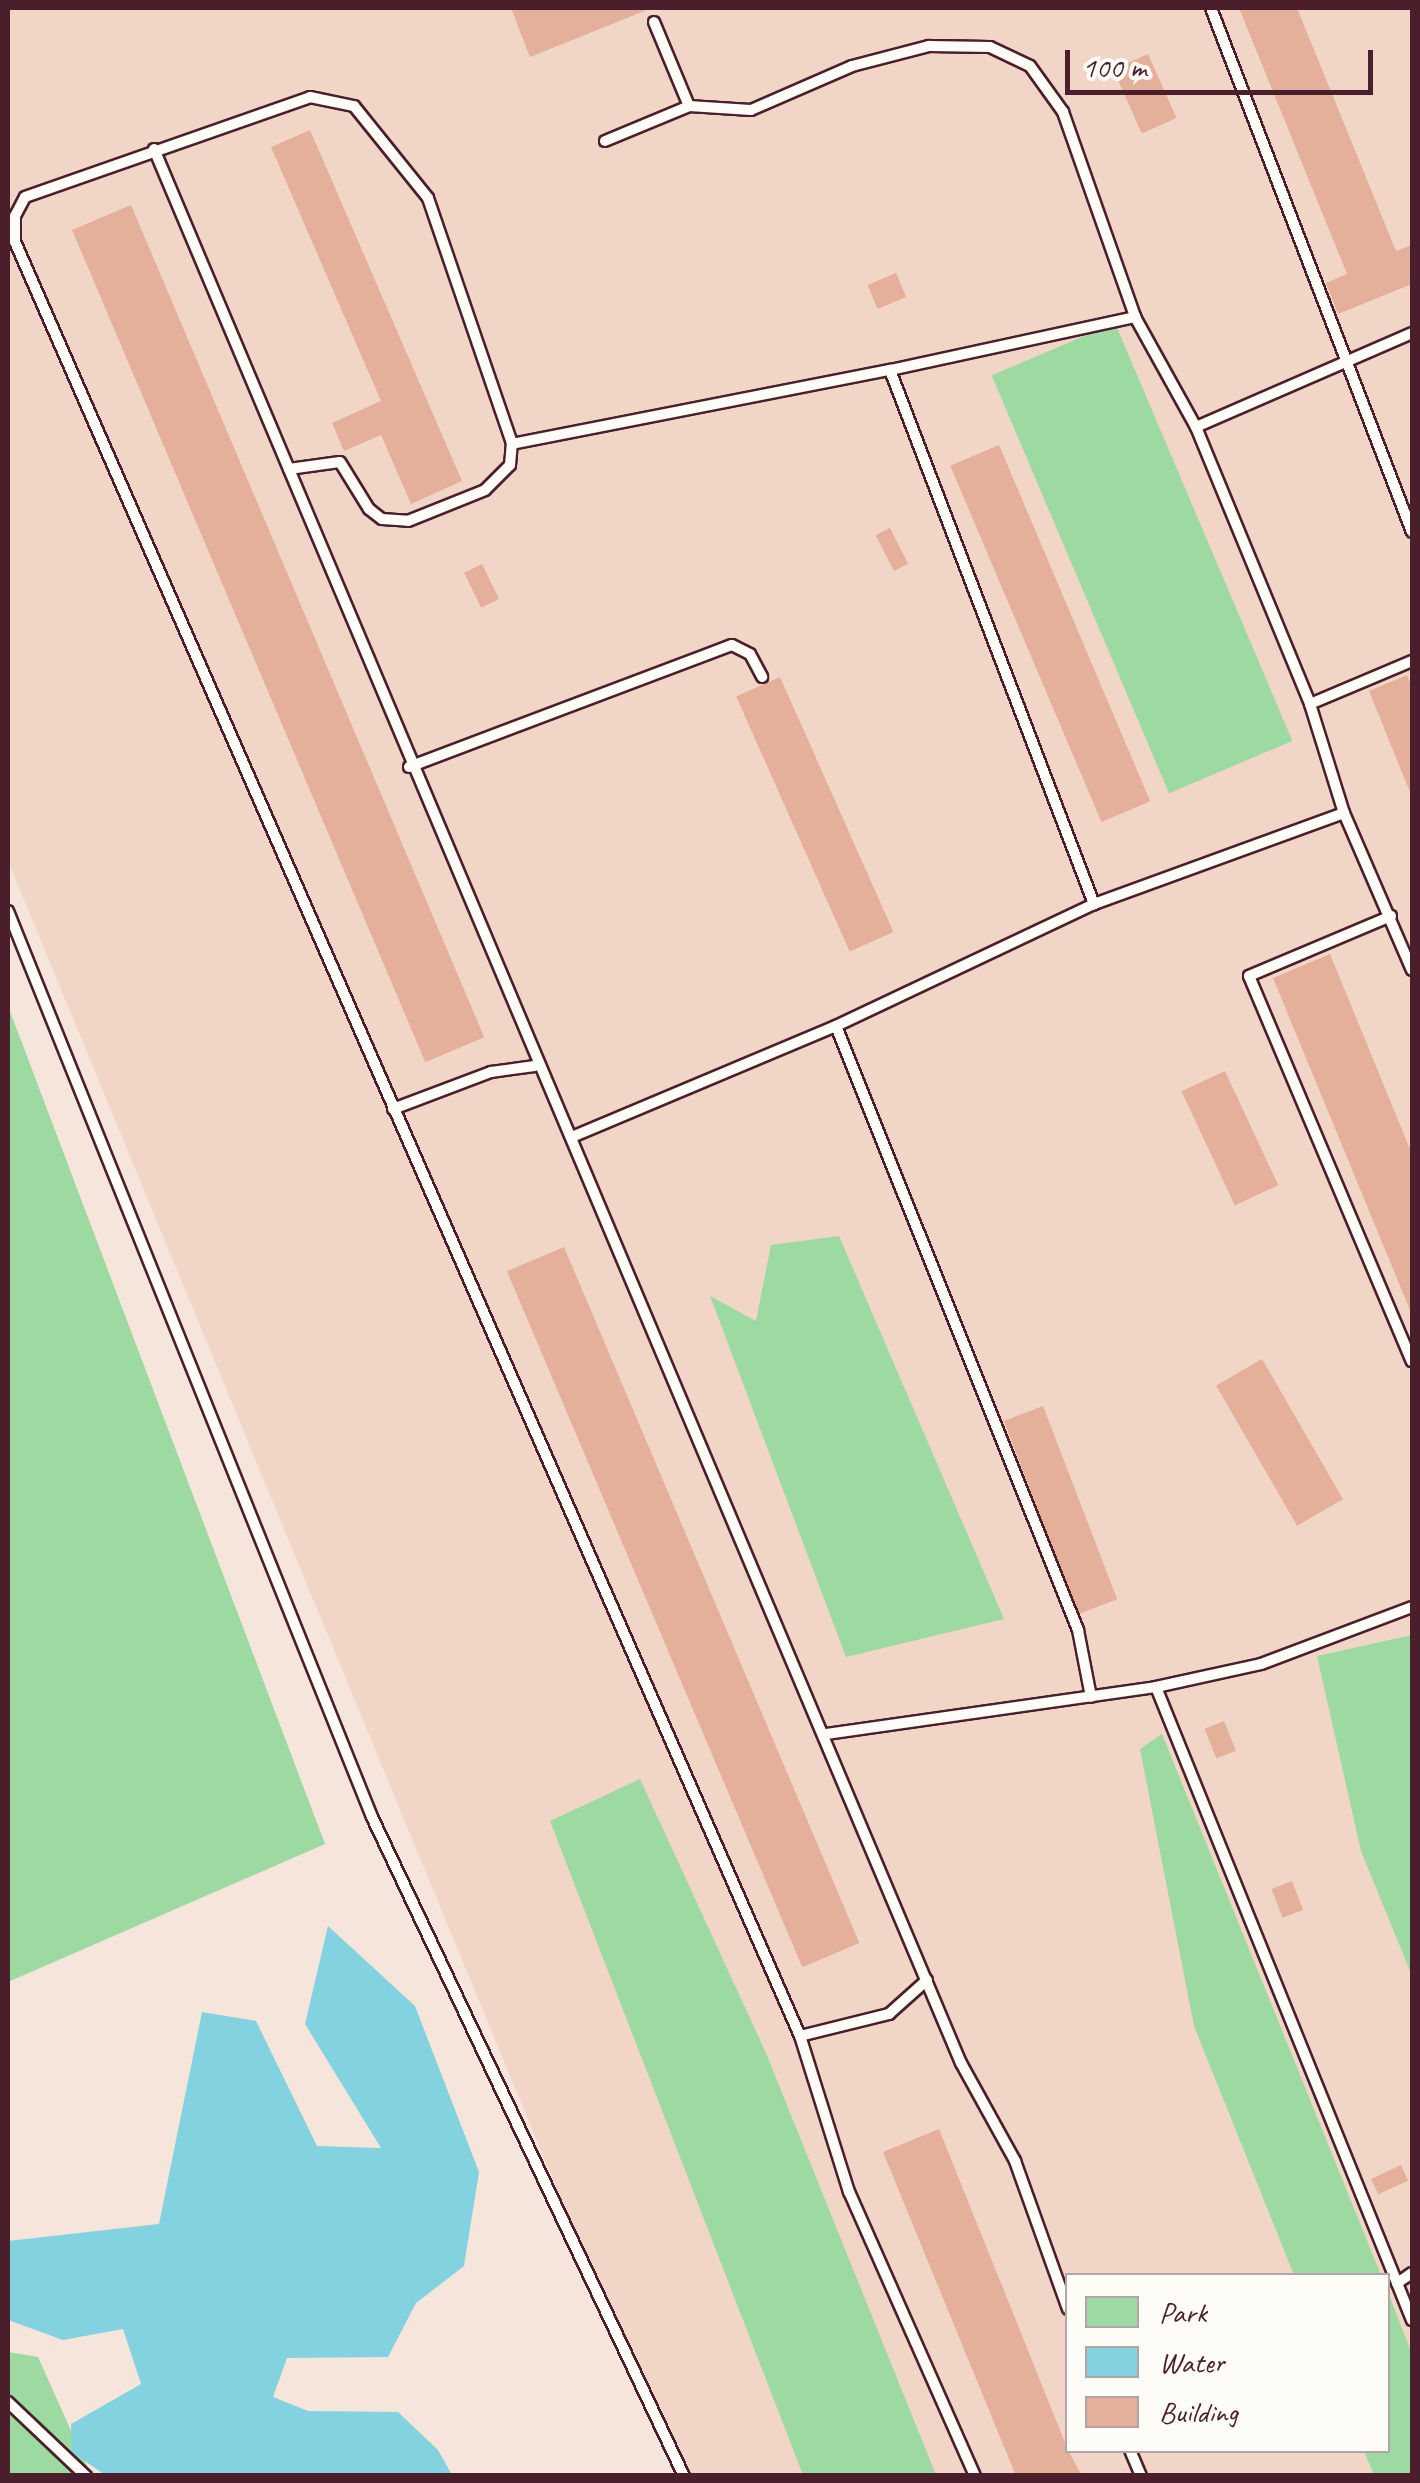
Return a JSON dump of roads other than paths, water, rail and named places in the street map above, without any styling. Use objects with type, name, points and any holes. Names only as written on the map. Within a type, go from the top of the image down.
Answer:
[{"type":"lane","points":[[1211,8],[1412,532]]},
{"type":"lane","points":[[654,22],[689,106]]},
{"type":"lane","points":[[606,141],[689,106],[752,110],[852,66],[929,46],[990,48],[1030,66],[1064,112],[1134,317],[1196,427],[1310,704],[1344,813],[1412,970]]},
{"type":"lane","points":[[289,469],[340,462],[369,509],[382,519],[408,521],[485,490],[510,465],[512,444],[428,198],[354,106],[310,97],[26,197],[14,216],[15,242],[800,2036],[850,2192],[975,2476]]},
{"type":"lane","points":[[154,149],[409,767],[535,1066],[572,1137],[826,1734],[960,2064],[1015,2162],[1065,2301]]},
{"type":"lane","points":[[512,444],[890,370],[1134,317]]},
{"type":"lane","points":[[1196,427],[1412,332]]},
{"type":"lane","points":[[890,370],[1094,904]]},
{"type":"lane","points":[[409,767],[732,645],[750,654],[762,677]]},
{"type":"lane","points":[[1310,704],[1412,661]]},
{"type":"lane","points":[[572,1137],[836,1026],[1094,904],[1344,813]]},
{"type":"lane","points":[[8,911],[372,1817],[684,2476]]},
{"type":"lane","points":[[1390,916],[1249,976],[1412,1361]]},
{"type":"lane","points":[[836,1026],[1078,1630],[1091,1697]]},
{"type":"lane","points":[[393,1108],[491,1072],[535,1066]]},
{"type":"lane","points":[[826,1734],[1156,1687],[1261,1664],[1412,1607]]},
{"type":"lane","points":[[1156,1687],[1412,2320]]},
{"type":"lane","points":[[800,2036],[889,2014],[926,1980]]},
{"type":"lane","points":[[1397,2282],[1412,2273]]},
{"type":"lane","points":[[8,2402],[86,2476]]},
{"type":"water","points":[[328,1926],[415,2006],[479,2172],[464,2266],[416,2303],[388,2357],[287,2358],[273,2397],[308,2411],[398,2412],[438,2450],[452,2475],[105,2475],[72,2452],[71,2424],[141,2384],[123,2329],[63,2340],[8,2320],[8,2241],[159,2224],[202,2012],[256,2021],[317,2146],[381,2148],[305,2024]]}]
